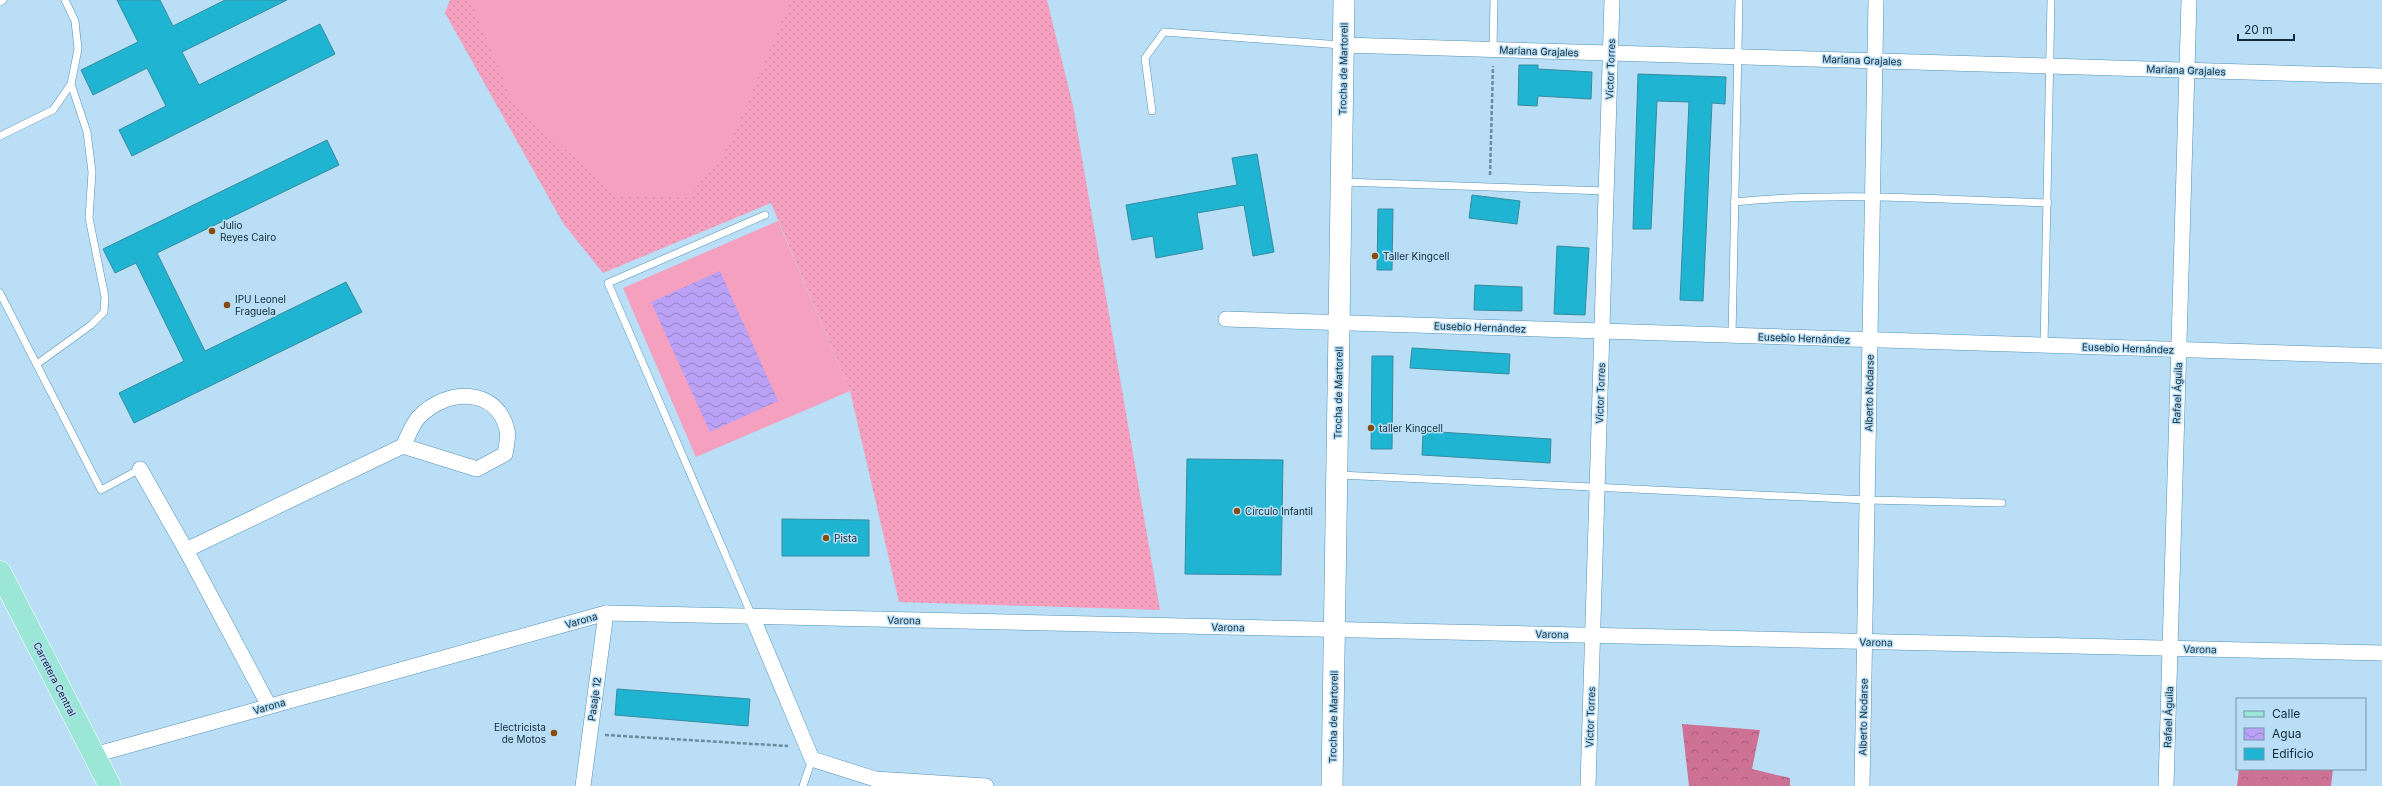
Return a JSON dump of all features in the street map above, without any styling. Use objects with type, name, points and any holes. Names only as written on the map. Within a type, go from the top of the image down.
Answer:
[{"type":"main road","name":"Carretera Central","points":[[0,572],[110,786]]},
{"type":"street","name":"Trocha de Martorell","points":[[1332,786],[1344,0]]},
{"type":"street","name":"Víctor Torres","points":[[1588,786],[1612,0]]},
{"type":"street","name":"Alberto Nodarse","points":[[1862,786],[1876,0]]},
{"type":"street","name":"Rafael Águila","points":[[2166,786],[2189,0]]},
{"type":"street","name":"Mariana Grajales","points":[[1343,45],[2382,76]]},
{"type":"street","name":"Eusebio Hernández","points":[[1226,319],[2382,356]]},
{"type":"street","points":[[186,550],[403,446],[419,417],[445,399],[472,395],[486,400],[501,415],[508,431],[505,454],[477,468],[403,446]]},
{"type":"street","points":[[140,469],[186,550],[269,706]]},
{"type":"street","name":"Varona","points":[[94,755],[606,613],[2382,653]]},
{"type":"street","name":"Pasaje 12","points":[[583,786],[606,613]]},
{"type":"street","points":[[752,616],[809,753],[874,782],[986,786]]},
{"type":"lane","points":[[0,136],[53,110],[71,84],[78,49],[75,21],[65,0]]},
{"type":"lane","points":[[1493,49],[1494,0]]},
{"type":"lane","points":[[1732,336],[1739,0]]},
{"type":"lane","points":[[2044,346],[2051,0]]},
{"type":"lane","points":[[1152,112],[1145,58],[1164,32],[1343,45]]},
{"type":"lane","points":[[37,364],[91,325],[104,312],[105,297],[89,218],[92,172],[87,132],[71,84]]},
{"type":"lane","points":[[1341,182],[1607,192]]},
{"type":"lane","points":[[1734,202],[1767,198],[1872,198],[2048,203]]},
{"type":"lane","points":[[752,616],[608,283],[764,215]]},
{"type":"lane","points":[[0,293],[101,490],[140,469]]},
{"type":"lane","points":[[1337,475],[1867,500],[2002,503]]},
{"type":"lane","points":[[803,786],[809,753]]},
{"type":"path","points":[[1490,188],[1493,49]]},
{"type":"path","points":[[589,734],[809,753]]},
{"type":"shaded area","points":[[450,0],[1047,0],[1073,106],[1160,610],[899,602],[850,391],[771,203],[603,273],[563,223],[445,13]]},
{"type":"shaded area","points":[[470,0],[791,0],[729,146],[688,198],[618,196],[514,104]]},
{"type":"shaded area","points":[[778,221],[850,391],[696,457],[623,288]]},
{"type":"green space","points":[[1682,724],[1760,730],[1752,769],[1790,778],[1790,786],[1689,786]]},
{"type":"green space","points":[[2239,770],[2333,770],[2331,786],[2237,786]]},
{"type":"water","points":[[720,271],[778,401],[710,432],[651,302]]},
{"type":"building","points":[[117,0],[160,0],[173,26],[225,0],[287,0],[182,52],[199,85],[320,24],[335,54],[132,156],[119,130],[166,106],[147,68],[93,95],[81,70],[138,42]]},
{"type":"building","points":[[1519,65],[1538,65],[1538,69],[1592,72],[1591,99],[1538,96],[1537,106],[1518,105]]},
{"type":"building","points":[[1638,74],[1726,77],[1725,104],[1712,103],[1703,301],[1680,300],[1689,102],[1657,101],[1651,229],[1633,229]]},
{"type":"building","points":[[327,140],[339,165],[157,253],[205,351],[346,282],[362,312],[134,423],[119,393],[184,361],[136,263],[115,273],[103,249]]},
{"type":"building","points":[[1257,154],[1274,252],[1253,256],[1244,205],[1197,213],[1203,249],[1156,258],[1153,236],[1132,240],[1126,205],[1237,185],[1232,158]]},
{"type":"building","points":[[1472,195],[1520,201],[1517,224],[1469,218]]},
{"type":"building","points":[[1378,209],[1393,209],[1392,270],[1377,270]]},
{"type":"building","points":[[1557,246],[1589,248],[1585,315],[1554,314]]},
{"type":"building","points":[[1475,285],[1522,287],[1522,311],[1474,310]]},
{"type":"building","points":[[1412,348],[1510,354],[1509,374],[1410,368]]},
{"type":"building","points":[[1372,356],[1393,356],[1392,449],[1371,449]]},
{"type":"building","points":[[1423,431],[1551,439],[1550,463],[1422,455]]},
{"type":"building","points":[[1187,459],[1283,460],[1281,575],[1185,574]]},
{"type":"building","name":"Pista","points":[[782,519],[869,520],[869,556],[782,556]]},
{"type":"building","points":[[617,689],[750,699],[748,726],[615,715]]},
{"type":"place","name":"Julio Reyes Cairo","points":[[212,231]]},
{"type":"place","name":"Taller Kingcell","points":[[1375,256]]},
{"type":"place","name":"IPU Leonel Fraguela","points":[[227,305]]},
{"type":"place","name":"taller Kingcell","points":[[1371,428]]},
{"type":"place","name":"Círculo Infantil","points":[[1237,511]]},
{"type":"place","name":"Pista","points":[[826,538]]},
{"type":"place","name":"Electricista de Motos","points":[[554,733]]}]
